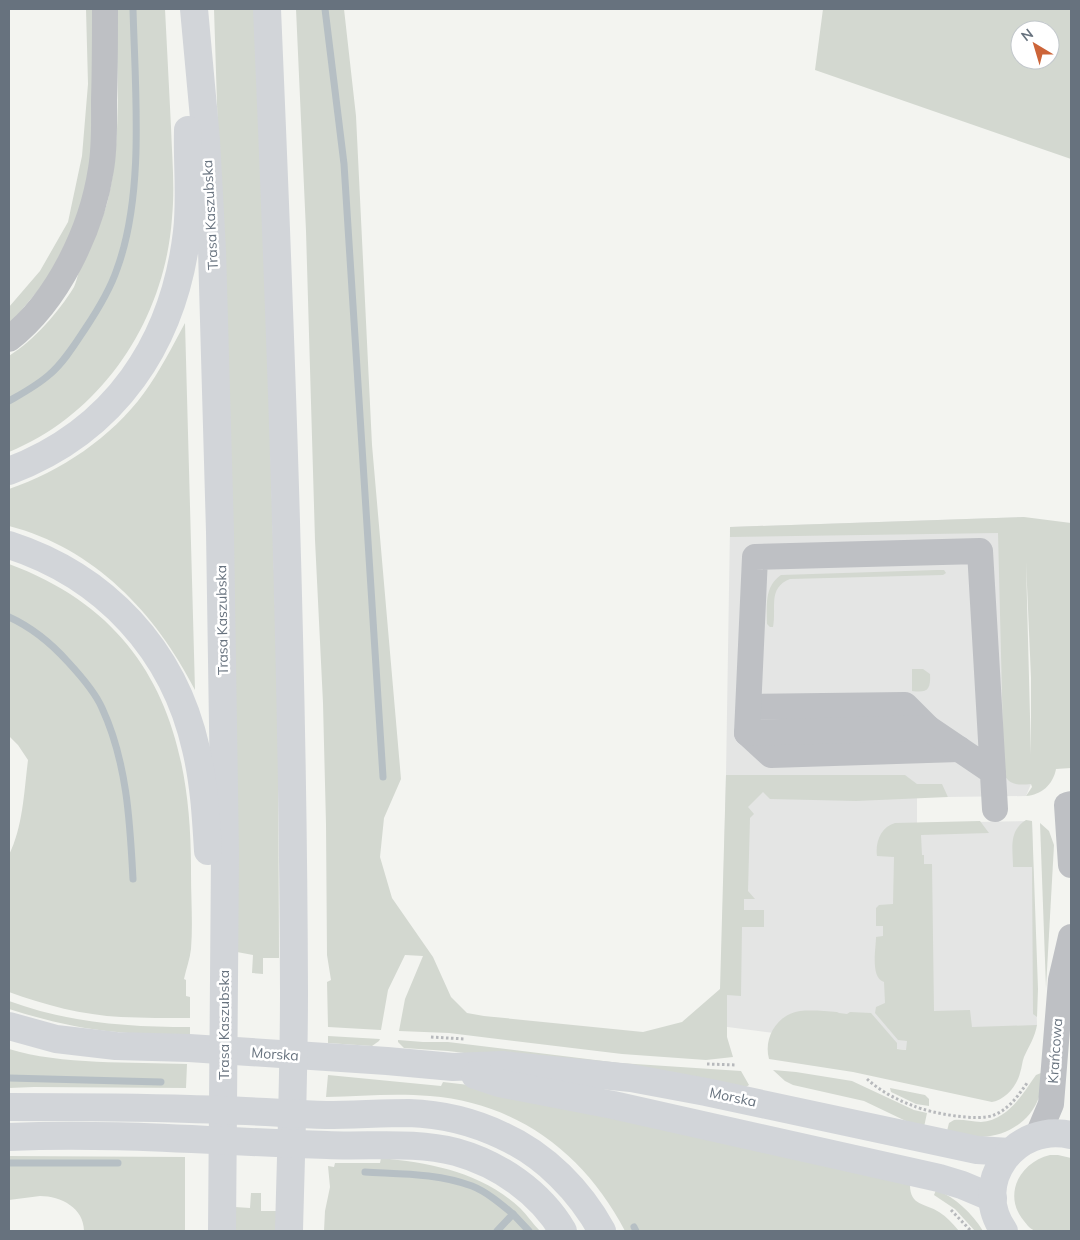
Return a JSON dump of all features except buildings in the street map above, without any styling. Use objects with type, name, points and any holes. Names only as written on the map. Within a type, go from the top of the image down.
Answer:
[{"type":"main road","points":[[9,471],[47,454],[97,418],[117,398],[136,373],[162,328],[182,265],[188,214],[188,143],[193,9]]},
{"type":"main road","name":"Trasa Kaszubska","points":[[193,9],[206,140],[212,260],[221,551],[225,953],[222,1231]]},
{"type":"main road","points":[[267,9],[287,531],[292,740],[294,994],[289,1231]]},
{"type":"main road","points":[[9,545],[59,566],[100,593],[136,627],[164,666],[185,714],[196,747],[203,795],[208,852],[225,953]]},
{"type":"main road","name":"Morska","points":[[9,1026],[56,1039],[99,1044],[189,1048],[453,1067],[502,1065],[664,1083],[977,1150],[1010,1152]]},
{"type":"main road","name":"Morska","points":[[453,1067],[499,1083],[613,1105],[939,1178],[993,1198]]},
{"type":"main road","points":[[9,1107],[188,1109],[328,1115],[409,1113],[453,1119],[504,1136],[534,1153],[559,1175],[581,1199],[602,1231]]},
{"type":"main road","points":[[1004,1231],[997,1217],[993,1198],[996,1177],[1001,1164],[1010,1152],[1020,1144],[1038,1135],[1059,1133],[1071,1135]]},
{"type":"main road","points":[[9,1137],[186,1138],[327,1145],[432,1147],[476,1159],[509,1176],[534,1196],[552,1214],[563,1231]]},
{"type":"street","points":[[9,339],[16,334],[47,298],[63,275],[92,209],[102,169],[104,141],[105,9]]},
{"type":"street","points":[[959,749],[771,755],[747,733],[755,557],[980,552],[995,809]]},
{"type":"street","points":[[748,707],[905,705],[928,728],[993,772]]},
{"type":"street","points":[[747,733],[928,728]]},
{"type":"street","points":[[1071,804],[1067,805],[1071,865]]},
{"type":"street","name":"Krańcowa","points":[[1038,1135],[1051,1104],[1061,980],[1071,937]]},
{"type":"path","points":[[866,1079],[890,1095],[915,1107],[958,1116],[979,1118],[993,1115],[1007,1108],[1030,1079]]},
{"type":"path","points":[[948,1208],[971,1231]]},
{"type":"shaded area","points":[[86,9],[98,9],[89,190],[56,269],[9,325],[9,307],[40,271],[68,222],[82,156],[88,84]]},
{"type":"shaded area","points":[[116,9],[165,9],[173,183],[172,218],[167,255],[157,291],[142,326],[124,358],[100,387],[74,413],[43,435],[9,452],[9,356],[45,325],[74,287],[107,204],[116,149],[118,79]]},
{"type":"shaded area","points":[[214,9],[254,9],[265,257],[278,711],[279,958],[263,958],[263,974],[252,973],[253,955],[237,952]]},
{"type":"shaded area","points":[[296,9],[344,9],[356,116],[372,445],[401,779],[384,818],[380,857],[392,898],[433,957],[451,997],[467,1013],[484,1016],[643,1032],[682,1022],[720,989],[726,775],[905,775],[917,784],[942,784],[948,797],[856,801],[770,799],[763,792],[748,807],[754,814],[750,818],[748,891],[755,899],[744,899],[744,910],[764,910],[764,927],[742,927],[741,996],[727,995],[727,1037],[733,1057],[706,1060],[622,1054],[449,1033],[399,1031],[405,999],[423,956],[405,955],[388,990],[381,1030],[328,1027],[327,982],[331,980],[327,955],[323,703],[315,540],[306,231]]},
{"type":"shaded area","points":[[823,9],[1071,9],[1071,159],[815,70]]},
{"type":"shaded area","points":[[185,323],[195,690],[161,635],[119,587],[95,567],[68,550],[40,536],[9,526],[9,489],[28,482],[66,463],[117,424],[150,385]]},
{"type":"shaded area","points":[[1024,517],[1031,784],[1026,796],[948,797],[941,784],[917,784],[917,823],[1032,821],[1037,1025],[985,1060],[720,1026],[730,527]]},
{"type":"shaded area","points":[[1024,517],[1071,523],[1071,768],[1056,769],[1052,780],[1046,788],[1037,794],[1026,796],[1032,787],[1031,784],[1012,783],[1004,775],[998,533],[730,537],[730,527]],"holes":[[[1026,562],[1031,678],[1031,755]]]},
{"type":"shaded area","points":[[9,564],[58,587],[98,615],[130,648],[154,685],[172,727],[183,772],[189,821],[192,940],[184,979],[186,980],[186,996],[190,997],[190,1018],[121,1017],[78,1012],[9,992],[9,855],[20,821],[28,760],[9,736]]},
{"type":"shaded area","points":[[944,570],[946,573],[943,575],[790,579],[778,588],[776,593],[773,627],[767,624],[769,591],[781,575]]},
{"type":"shaded area","points":[[912,669],[923,669],[930,674],[930,684],[925,691],[912,691]]},
{"type":"shaded area","points":[[1026,820],[1032,821],[1038,989],[1037,1017],[1033,1014],[1032,867],[1013,867],[1012,848],[1014,835],[1020,824]]},
{"type":"shaded area","points":[[980,821],[989,833],[921,835],[924,864],[932,864],[934,1011],[970,1010],[972,1027],[1037,1025],[1023,1059],[1018,1078],[1010,1092],[997,1101],[992,1102],[853,1072],[769,1059],[768,1043],[774,1028],[785,1017],[800,1011],[847,1014],[850,1012],[871,1013],[897,1043],[897,1049],[906,1050],[907,1041],[898,1040],[875,1013],[876,1007],[885,1003],[884,982],[877,975],[875,969],[876,937],[883,936],[883,926],[876,926],[876,908],[879,905],[893,904],[894,857],[877,856],[878,840],[886,828],[895,823]]},
{"type":"shaded area","points":[[1040,823],[1049,831],[1054,845],[1046,988]]},
{"type":"shaded area","points":[[9,1001],[76,1019],[121,1025],[190,1027],[190,1034],[135,1034],[103,1031],[49,1020],[9,1009]]},
{"type":"shaded area","points":[[328,1036],[380,1039],[372,1046],[328,1043]]},
{"type":"shaded area","points":[[398,1040],[448,1042],[620,1063],[741,1071],[749,1085],[746,1087],[448,1051],[404,1048]]},
{"type":"shaded area","points":[[9,1049],[51,1058],[74,1060],[187,1064],[186,1088],[9,1088]]},
{"type":"shaded area","points":[[773,1070],[852,1081],[914,1110],[927,1113],[924,1127],[910,1123],[864,1101],[793,1085],[785,1081]]},
{"type":"shaded area","points":[[1041,1073],[1041,1091],[1035,1106],[1017,1126],[1000,1134],[982,1137],[947,1131],[949,1123],[954,1120],[981,1122],[999,1117],[1007,1112],[1036,1075]]},
{"type":"shaded area","points":[[328,1075],[441,1086],[443,1082],[469,1085],[910,1185],[915,1200],[942,1214],[959,1231],[625,1231],[609,1203],[590,1178],[569,1156],[546,1137],[520,1121],[492,1109],[462,1101],[430,1096],[326,1097]]},
{"type":"shaded area","points":[[890,1088],[925,1095],[929,1099],[929,1106],[916,1104],[891,1092]]},
{"type":"shaded area","points":[[1050,1155],[1071,1158],[1071,1231],[1044,1232],[1032,1230],[1025,1223],[1015,1201],[1015,1191],[1023,1172],[1039,1159]]},
{"type":"shaded area","points":[[9,1156],[185,1157],[185,1231],[84,1231],[83,1223],[76,1210],[56,1198],[40,1196],[9,1200]]},
{"type":"shaded area","points":[[381,1158],[437,1167],[455,1171],[472,1178],[505,1196],[520,1208],[540,1231],[324,1231],[325,1211],[330,1187],[328,1166],[334,1167],[335,1163],[380,1163]]},
{"type":"shaded area","points":[[936,1190],[962,1206],[983,1231],[975,1231],[955,1209],[934,1195]]},
{"type":"shaded area","points":[[251,1193],[261,1193],[261,1211],[277,1211],[276,1231],[235,1231],[235,1207],[250,1208]]},
{"type":"waterway","points":[[9,401],[40,382],[65,358],[99,308],[117,269],[126,239],[132,208],[135,174],[136,106],[133,9]]},
{"type":"waterway","points":[[325,9],[344,164],[383,777]]},
{"type":"waterway","points":[[9,617],[34,631],[55,648],[87,684],[102,708],[117,749],[126,792],[133,879]]},
{"type":"waterway","points":[[9,1078],[161,1082]]},
{"type":"waterway","points":[[9,1163],[118,1163]]},
{"type":"waterway","points":[[365,1172],[432,1176],[472,1186],[499,1202],[513,1214],[497,1231]]},
{"type":"waterway","points":[[513,1214],[529,1231]]},
{"type":"waterway","points":[[634,1227],[636,1231]]}]
